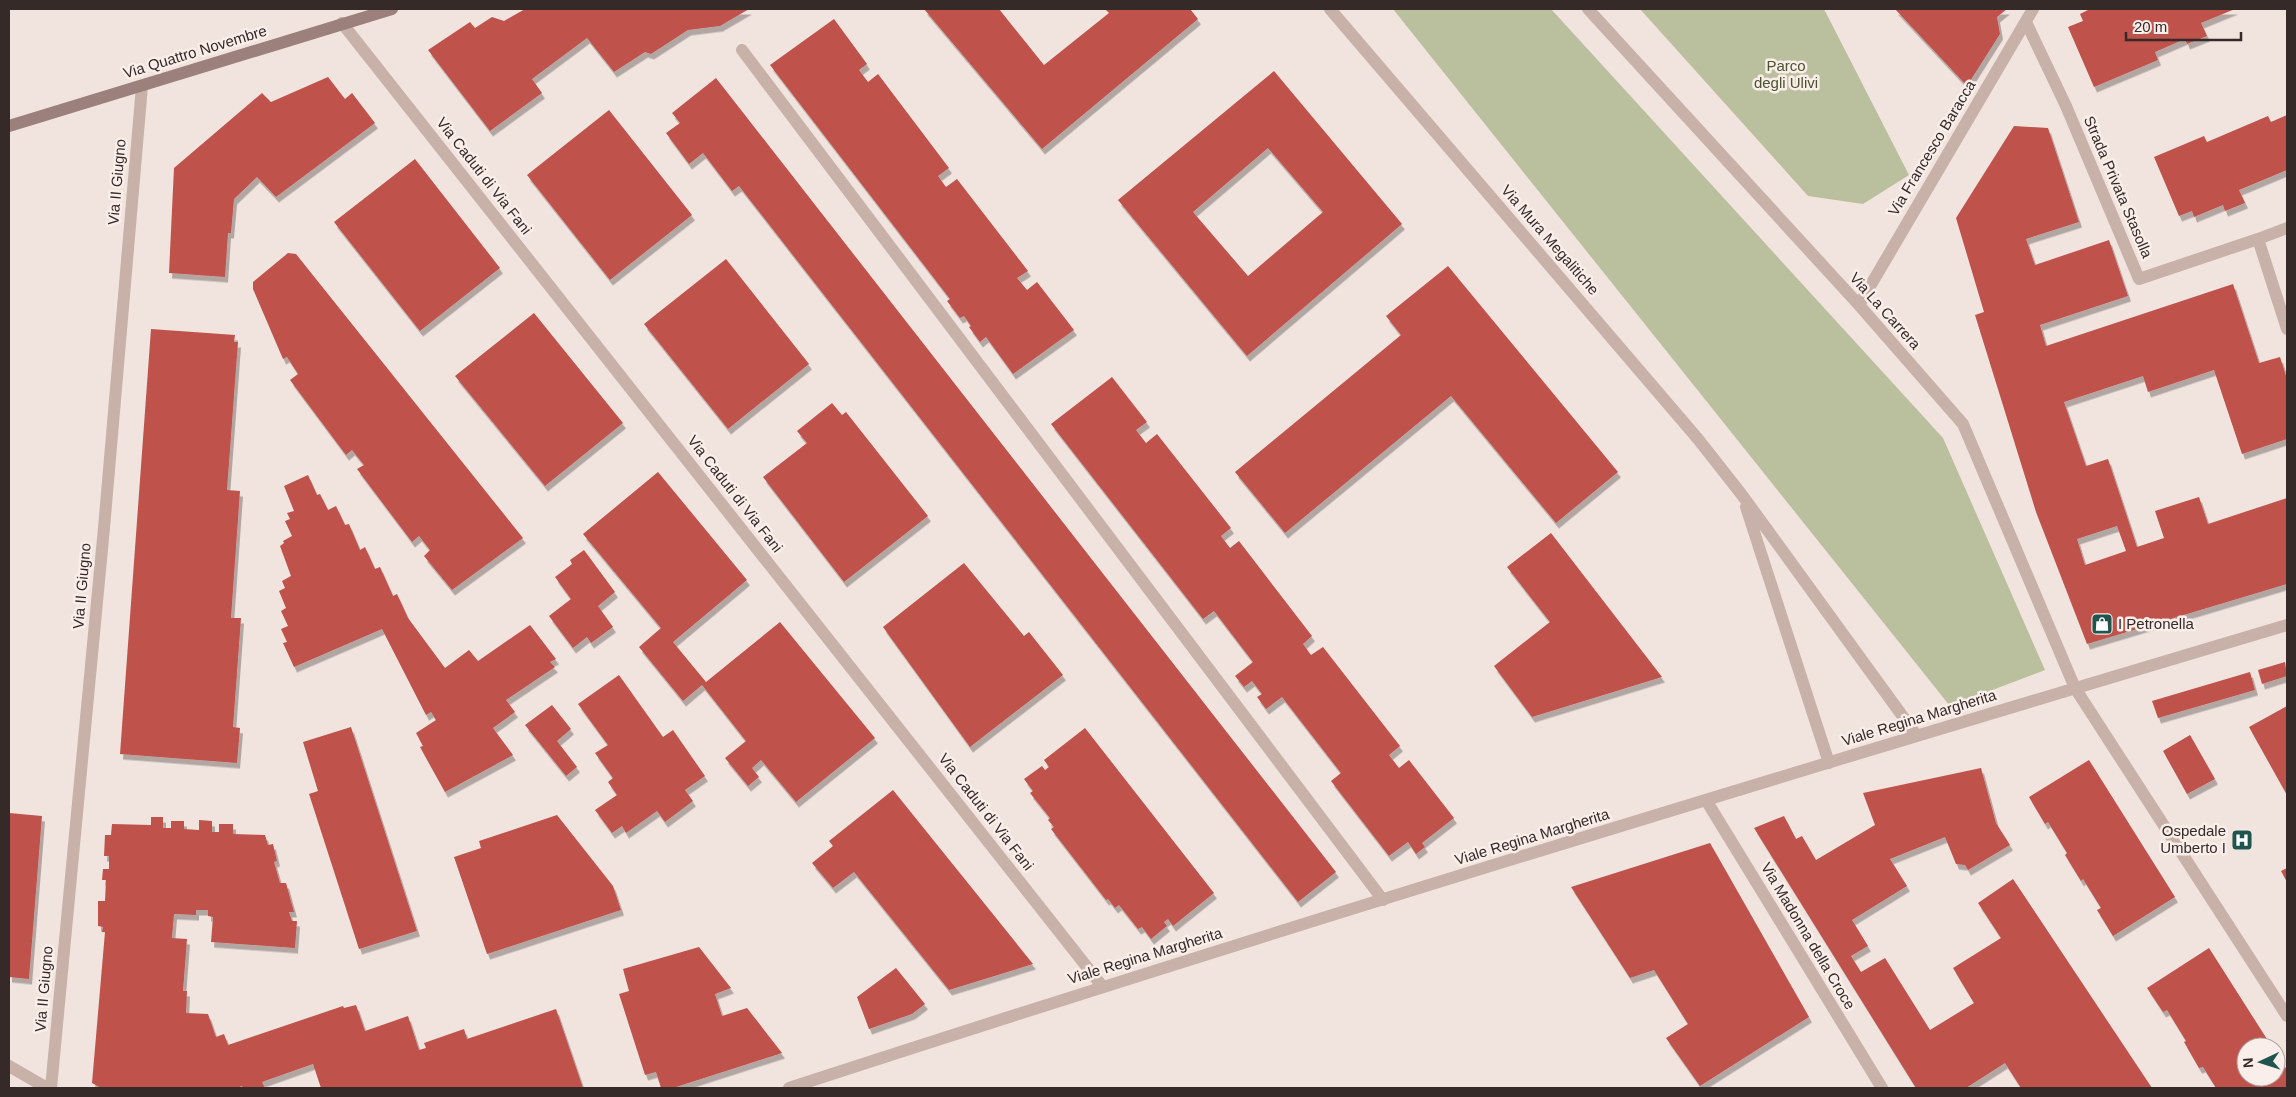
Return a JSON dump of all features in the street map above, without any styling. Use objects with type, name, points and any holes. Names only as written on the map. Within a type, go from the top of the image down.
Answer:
[{"type":"main road","name":"Via Quattro Novembre","points":[[9,126],[392,9]]},
{"type":"street","name":"Via Mura Megalitiche","points":[[1330,9],[1698,439],[1742,496],[1917,736]]},
{"type":"street","name":"Via La Carrera","points":[[1588,9],[1859,305],[1963,424],[2076,688],[2287,1016]]},
{"type":"street","name":"Via Francesco Baracca","points":[[1859,305],[2033,9]]},
{"type":"street","name":"Strada Privata Stasolla","points":[[2026,22],[2066,106],[2139,279],[2287,228]]},
{"type":"street","name":"Via Caduti di Via Fani","points":[[342,23],[1102,986]]},
{"type":"street","points":[[742,50],[1383,900]]},
{"type":"street","name":"Via II Giugno","points":[[51,1088],[102,547],[142,86]]},
{"type":"street","points":[[2258,239],[2287,329]]},
{"type":"street","points":[[1742,496],[1829,763]]},
{"type":"street","name":"Viale Regina Margherita","points":[[789,1088],[1102,986],[1706,800],[2287,625]]},
{"type":"street","name":"Via Madonna della Croce","points":[[1706,800],[1882,1088]]},
{"type":"street","points":[[9,1066],[47,1088]]},
{"type":"green space","points":[[1393,9],[1551,9],[1943,438],[2045,670],[1950,706]]},
{"type":"green space","name":"Parco degli Ulivi","points":[[1640,9],[1824,9],[1909,175],[1863,204],[1808,196]]},
{"type":"building","points":[[525,9],[749,9],[720,26],[688,30],[651,54],[645,52],[614,72],[587,38],[532,79],[542,93],[490,131],[428,50],[470,22],[475,28],[492,17],[504,21]]},
{"type":"building","points":[[924,9],[999,9],[1044,65],[1109,13],[1105,9],[1190,9],[1198,19],[1042,149]]},
{"type":"building","points":[[1895,9],[2007,9],[1997,17],[2000,34],[1967,86]]},
{"type":"building","points":[[2090,9],[2235,9],[2201,23],[2207,36],[2187,44],[2185,39],[2155,52],[2158,60],[2094,87],[2068,27],[2083,21],[2080,14]]},
{"type":"building","points":[[834,19],[867,64],[859,70],[868,82],[878,74],[949,168],[938,176],[946,187],[957,179],[1028,271],[1017,278],[1027,290],[1037,282],[1074,330],[1013,374],[986,337],[980,342],[969,327],[971,326],[964,316],[960,318],[947,301],[950,299],[770,65]]},
{"type":"building","points":[[1274,71],[1402,224],[1247,356],[1118,200]],"holes":[[[1268,148],[1323,212],[1248,276],[1193,212]]]},
{"type":"building","points":[[328,77],[345,99],[352,93],[375,123],[276,197],[257,177],[234,199],[231,233],[228,233],[225,277],[169,273],[174,168],[262,93],[271,102]]},
{"type":"building","points":[[716,78],[1336,872],[1298,902],[739,186],[732,191],[703,153],[689,164],[666,133],[680,123],[672,113]]},
{"type":"building","points":[[609,110],[692,215],[610,280],[527,175]]},
{"type":"building","points":[[2287,115],[2287,170],[2239,190],[2245,203],[2225,211],[2223,205],[2194,217],[2192,211],[2179,216],[2154,157],[2204,136],[2207,142],[2268,116],[2271,122]]},
{"type":"building","points":[[2014,126],[2048,128],[2079,222],[2026,239],[2035,265],[2109,240],[2128,296],[2040,325],[2046,346],[2233,284],[2259,363],[2280,357],[2287,379],[2287,439],[2242,454],[2214,370],[2148,392],[2143,376],[2064,402],[2086,466],[2108,459],[2137,547],[2164,538],[2155,511],[2199,497],[2208,524],[2287,498],[2287,584],[2087,644],[2036,512],[1975,315],[1984,312],[1956,218]],"holes":[[[2117,526],[2126,551],[2085,565],[2077,539]]]},
{"type":"building","points":[[415,159],[500,268],[420,331],[334,222]]},
{"type":"building","points":[[288,253],[296,254],[523,538],[452,590],[424,556],[430,550],[419,536],[412,542],[357,469],[364,465],[352,450],[346,455],[290,380],[298,374],[287,357],[283,359],[253,289],[253,282]]},
{"type":"building","points":[[726,259],[809,364],[728,429],[644,324]]},
{"type":"building","points":[[1448,266],[1618,472],[1556,523],[1451,396],[1285,533],[1235,472],[1401,335],[1386,316]]},
{"type":"building","points":[[534,313],[623,423],[545,486],[455,376]]},
{"type":"building","points":[[151,329],[235,335],[234,342],[238,342],[227,490],[240,491],[231,618],[241,618],[233,727],[240,728],[237,763],[120,754]]},
{"type":"building","points":[[1112,377],[1147,422],[1136,430],[1146,443],[1157,434],[1231,528],[1221,536],[1230,548],[1239,541],[1312,636],[1303,644],[1311,655],[1323,647],[1400,746],[1389,755],[1399,768],[1409,760],[1454,818],[1422,843],[1425,847],[1416,854],[1408,842],[1389,856],[1331,781],[1341,773],[1282,697],[1266,709],[1257,697],[1262,694],[1252,681],[1244,687],[1235,676],[1253,662],[1214,611],[1203,619],[1051,424]]},
{"type":"building","points":[[832,403],[842,415],[846,412],[928,516],[844,582],[763,477],[807,443],[797,431]]},
{"type":"building","points":[[658,472],[747,580],[673,642],[706,682],[780,622],[875,738],[796,802],[761,760],[752,768],[759,777],[748,786],[725,758],[746,741],[702,685],[683,701],[639,647],[661,628],[583,534]]},
{"type":"building","points":[[308,475],[317,495],[320,494],[328,510],[336,506],[345,525],[349,524],[360,550],[365,547],[375,569],[380,567],[393,596],[397,594],[408,618],[445,668],[469,650],[478,661],[530,625],[556,659],[550,662],[555,667],[506,700],[515,712],[493,728],[513,755],[445,792],[420,747],[423,746],[416,733],[436,720],[431,712],[426,715],[382,629],[294,667],[283,643],[287,642],[281,629],[288,626],[281,611],[286,608],[279,591],[285,588],[282,581],[291,576],[280,546],[284,543],[283,541],[292,536],[285,521],[290,519],[287,513],[294,511],[284,486]]},
{"type":"building","points":[[1551,533],[1662,677],[1532,717],[1494,666],[1550,622],[1507,567]]},
{"type":"building","points":[[584,550],[615,592],[598,606],[613,627],[591,643],[587,637],[573,648],[549,616],[571,599],[555,577],[572,564],[570,560]]},
{"type":"building","points":[[964,563],[1024,636],[1029,632],[1063,675],[970,747],[883,627]]},
{"type":"building","points":[[2285,662],[2287,676],[2262,684],[2258,670]]},
{"type":"building","points":[[2250,672],[2255,690],[2158,718],[2152,701]]},
{"type":"building","points":[[619,675],[663,737],[673,730],[705,776],[685,790],[693,801],[665,822],[657,811],[626,833],[622,826],[612,833],[595,810],[617,795],[608,782],[613,778],[595,753],[608,745],[578,704]]},
{"type":"building","points":[[552,705],[571,729],[557,741],[577,767],[566,776],[525,725]]},
{"type":"building","points":[[2287,706],[2287,795],[2249,727]]},
{"type":"building","points":[[351,727],[417,931],[359,949],[309,794],[318,791],[303,742]]},
{"type":"building","points":[[1085,728],[1214,893],[1173,926],[1168,919],[1164,922],[1167,926],[1151,939],[1142,927],[1138,929],[1119,905],[1115,908],[1108,899],[1106,900],[1051,829],[1054,827],[1048,820],[1050,818],[1030,793],[1033,791],[1024,779],[1042,766],[1045,770],[1049,767],[1044,760]]},
{"type":"building","points":[[2190,735],[2215,779],[2187,794],[2163,751]]},
{"type":"building","points":[[2089,760],[2175,897],[2113,936],[2097,910],[2101,908],[2083,879],[2081,881],[2048,822],[2045,824],[2029,797]]},
{"type":"building","points":[[1981,768],[1996,823],[2010,845],[1968,870],[1965,865],[1956,864],[1945,837],[1890,859],[1907,886],[1852,920],[1868,946],[1851,956],[1861,972],[1885,958],[1930,1030],[1974,1003],[1953,968],[2001,938],[1978,903],[2013,879],[2152,1088],[2021,1088],[2005,1063],[1966,1088],[1916,1088],[1754,828],[1784,816],[1796,839],[1802,836],[1816,860],[1875,825],[1863,793]]},
{"type":"building","points":[[893,790],[1033,964],[949,990],[854,872],[833,888],[812,863],[833,846],[829,841]]},
{"type":"building","points":[[9,813],[42,816],[29,979],[9,977]]},
{"type":"building","points":[[557,815],[613,886],[621,910],[487,954],[454,857],[481,848],[479,841]]},
{"type":"building","points":[[151,817],[163,817],[163,828],[171,828],[171,821],[184,821],[184,829],[199,830],[199,820],[212,821],[212,832],[219,832],[219,824],[233,824],[233,834],[265,835],[268,845],[273,844],[277,861],[274,862],[280,883],[286,883],[294,912],[289,912],[292,921],[297,921],[295,948],[211,942],[213,917],[208,916],[208,910],[196,910],[196,915],[174,914],[172,938],[187,939],[183,991],[187,991],[186,1013],[208,1014],[216,1037],[224,1034],[228,1045],[343,1006],[344,1008],[356,1005],[365,1031],[408,1016],[419,1050],[426,1048],[424,1043],[464,1029],[467,1039],[556,1009],[583,1088],[321,1088],[313,1064],[262,1082],[265,1088],[243,1088],[242,1086],[237,1088],[101,1088],[92,1083],[105,932],[102,932],[103,927],[98,926],[98,901],[105,901],[106,880],[102,880],[103,869],[109,869],[109,856],[104,856],[105,835],[111,835],[112,824],[151,825]]},
{"type":"building","points":[[1710,843],[1809,1017],[1700,1086],[1666,1038],[1688,1024],[1654,970],[1630,978],[1571,887]]},
{"type":"building","points":[[2287,868],[2287,882],[2281,871]]},
{"type":"building","points":[[699,947],[731,988],[715,994],[722,1016],[747,1008],[782,1053],[673,1088],[661,1088],[656,1072],[645,1075],[619,994],[629,991],[623,969]]},
{"type":"building","points":[[2209,948],[2266,1037],[2236,1037],[2236,1087],[2286,1087],[2286,1068],[2287,1088],[2216,1088],[2203,1067],[2199,1068],[2184,1042],[2186,1041],[2167,1010],[2163,1012],[2147,988]]},
{"type":"building","points":[[896,968],[925,1004],[912,1014],[869,1029],[857,997]]},
{"type":"place","name":"I Petronella","points":[[2102,624]]},
{"type":"place","name":"Ospedale Umberto I","points":[[2242,840]]}]
